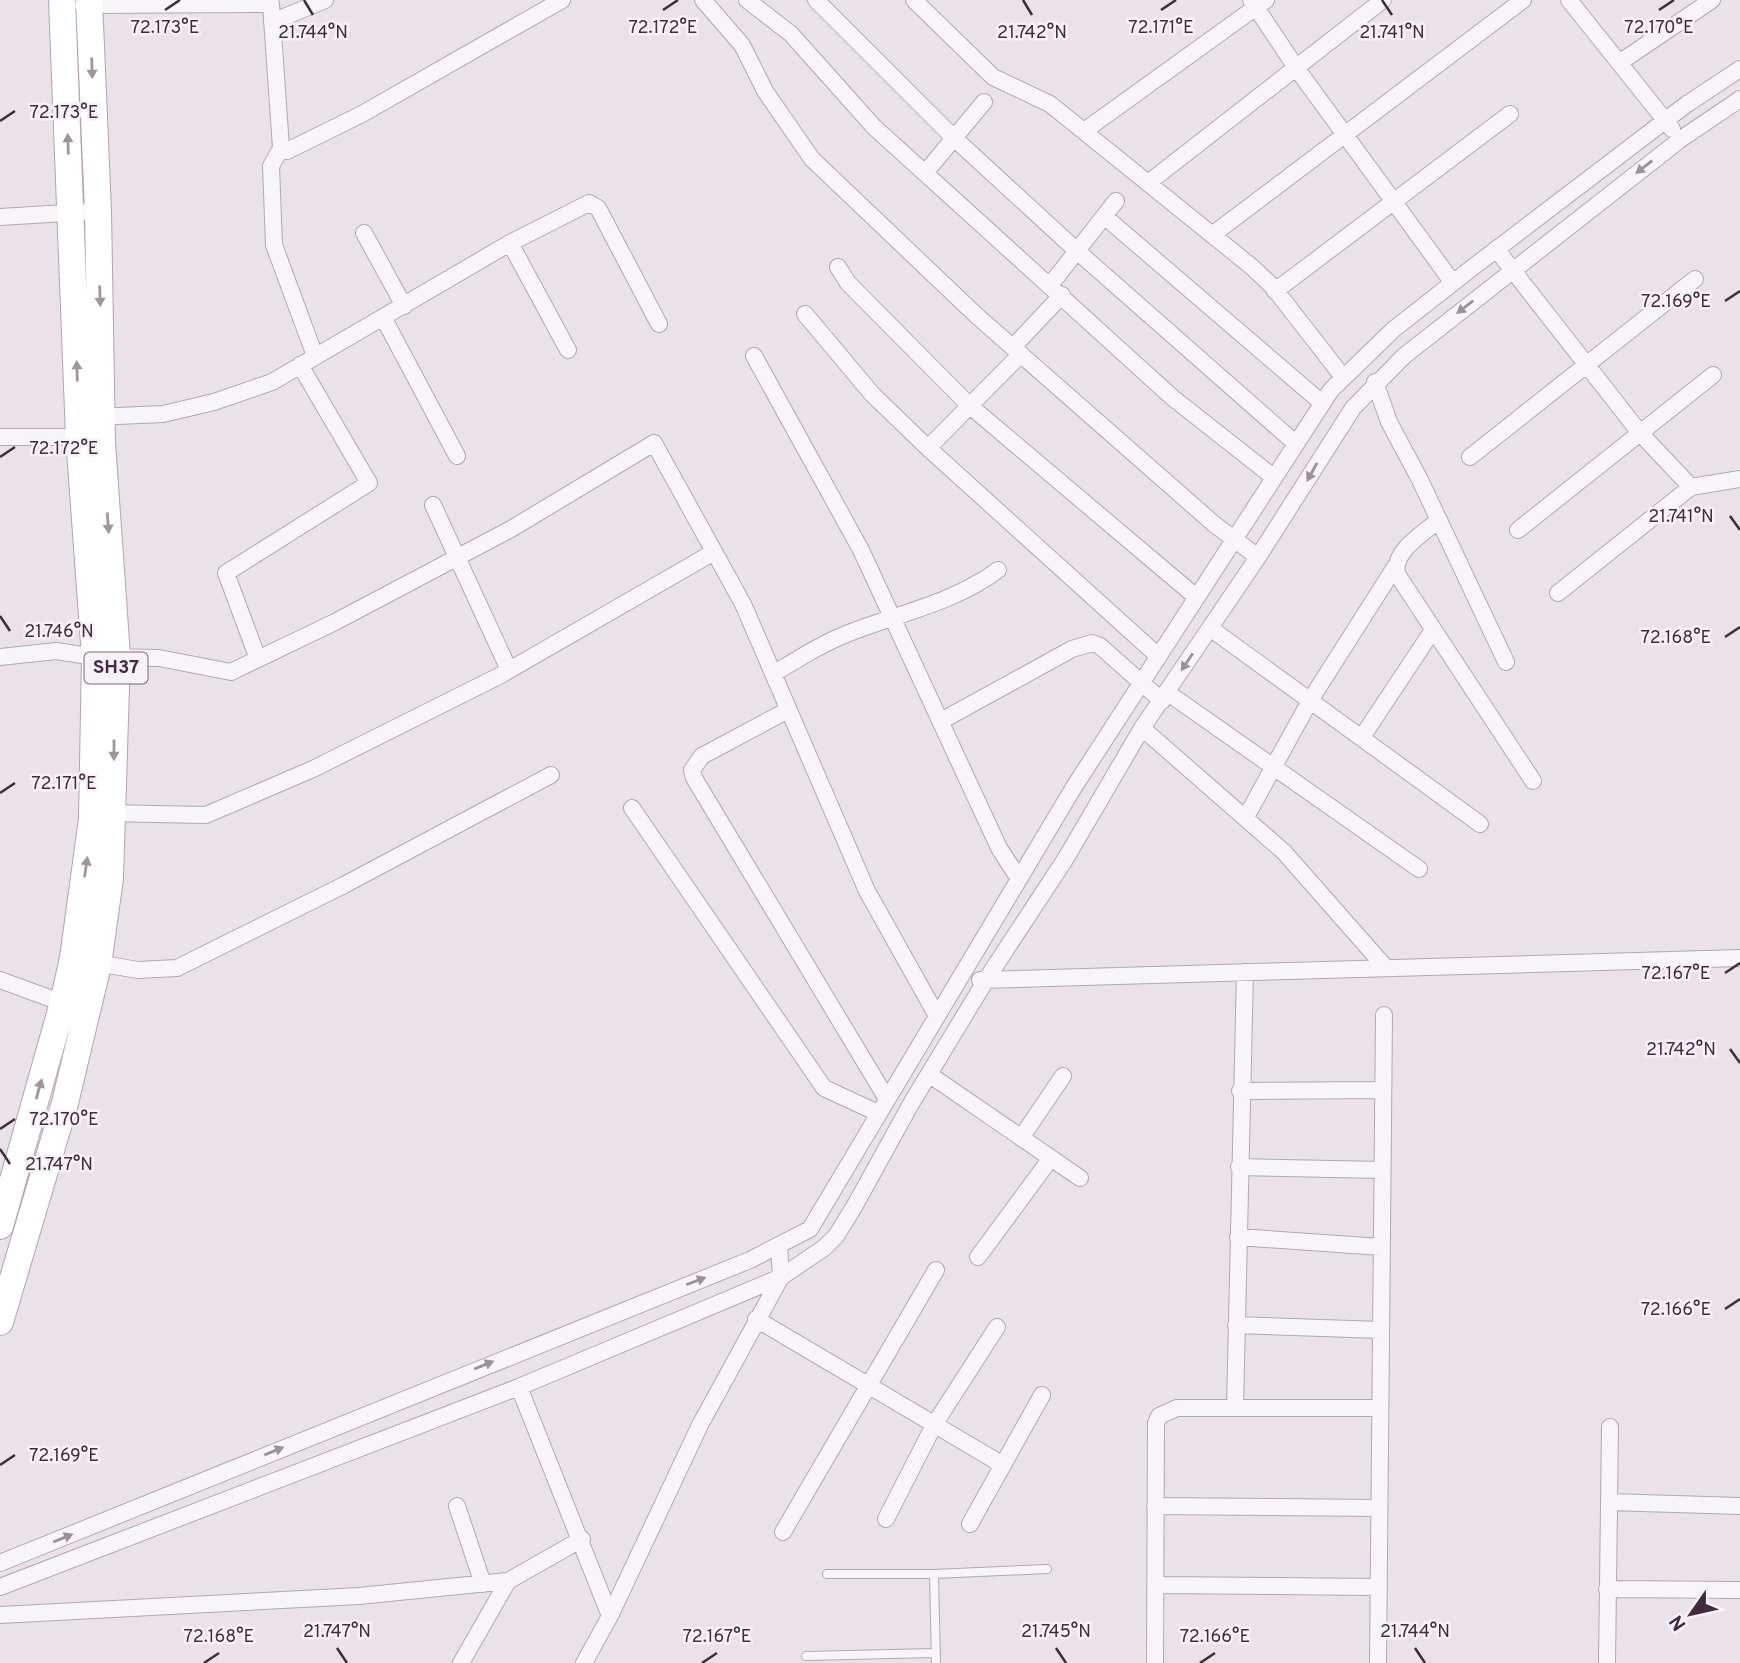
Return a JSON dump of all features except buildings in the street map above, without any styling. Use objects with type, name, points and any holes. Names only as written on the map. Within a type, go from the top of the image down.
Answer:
[{"type":"main road","name":"SH37","points":[[0,1322],[65,1103],[85,961],[110,878],[103,812],[106,656],[71,212],[62,2]]},
{"type":"main road","name":"SH37","points":[[87,424],[98,211],[89,2]]},
{"type":"main road","name":"SH37","points":[[1,1221],[63,1003],[85,961]]},
{"type":"street","points":[[272,22],[325,0]]},
{"type":"street","points":[[281,148],[292,150],[362,114],[562,0]]},
{"type":"street","points":[[702,0],[741,45],[765,91],[812,159],[1017,351],[1258,557]]},
{"type":"street","points":[[747,0],[791,34],[874,127],[1057,289],[1173,398],[1272,476]]},
{"type":"street","points":[[816,0],[954,138],[1077,251],[1294,442]]},
{"type":"street","points":[[914,0],[993,77],[1041,98],[1252,267],[1275,291],[1343,377]]},
{"type":"street","points":[[1148,183],[1383,0]]},
{"type":"street","points":[[1212,235],[1523,0]]},
{"type":"street","points":[[1569,0],[1681,139]]},
{"type":"street","points":[[1619,63],[1712,0]]},
{"type":"street","points":[[62,2],[270,2],[281,148],[271,166],[274,245],[314,356]]},
{"type":"street","points":[[1084,131],[1257,2],[1297,69],[1453,282]]},
{"type":"street","points":[[0,1563],[779,1245],[812,1226],[1019,879],[1157,655],[1322,403],[1343,377],[1394,329],[1665,121],[1740,69]]},
{"type":"street","points":[[0,1587],[519,1387],[781,1277],[810,1259],[836,1236],[986,980],[1066,858],[1142,728],[1258,557],[1331,438],[1375,382],[1512,270],[1681,139],[1740,99]]},
{"type":"street","points":[[925,173],[984,103]]},
{"type":"street","points":[[1275,291],[1510,114]]},
{"type":"street","points":[[928,448],[970,406],[1017,351],[1057,289],[1077,251],[1116,201]]},
{"type":"street","points":[[0,437],[163,414],[214,402],[272,382],[510,243],[589,203],[598,208],[659,324]]},
{"type":"street","points":[[0,217],[98,211]]},
{"type":"street","points":[[1104,216],[1322,403]]},
{"type":"street","points":[[365,233],[404,306]]},
{"type":"street","points":[[510,243],[568,350]]},
{"type":"street","points":[[1496,249],[1640,433],[1691,487]]},
{"type":"street","points":[[838,267],[848,283],[970,406],[1195,596]]},
{"type":"street","points":[[1470,457],[1695,279]]},
{"type":"street","points":[[805,314],[872,394],[1157,655]]},
{"type":"street","points":[[383,317],[457,456]]},
{"type":"street","points":[[754,356],[861,550],[999,848],[1019,879]]},
{"type":"street","points":[[258,659],[226,573],[369,483],[300,365]]},
{"type":"street","points":[[1518,530],[1713,375]]},
{"type":"street","points":[[1375,382],[1388,422],[1439,520],[1506,662]]},
{"type":"street","points":[[0,657],[56,651],[159,658],[231,672],[335,622],[457,557],[654,443],[743,604],[867,891],[937,1016]]},
{"type":"street","points":[[1558,593],[1691,487],[1740,479]]},
{"type":"street","points":[[433,505],[509,670]]},
{"type":"street","points":[[1246,817],[1311,699],[1402,552],[1439,520]]},
{"type":"street","points":[[103,812],[206,815],[313,769],[509,670],[714,552]]},
{"type":"street","points":[[1395,567],[1397,575],[1533,781]]},
{"type":"street","points":[[773,674],[808,651],[893,617],[940,602],[978,585],[998,570]]},
{"type":"street","points":[[1210,628],[1480,824]]},
{"type":"street","points":[[1362,737],[1433,630]]},
{"type":"street","points":[[941,721],[1082,645],[1092,643],[1100,646],[1141,681],[1274,768],[1419,869]]},
{"type":"street","points":[[789,710],[702,756],[692,770],[694,778],[883,1106]]},
{"type":"street","points":[[1142,728],[1284,852],[1386,968]]},
{"type":"street","points":[[85,961],[138,970],[177,968],[344,885],[551,775]]},
{"type":"street","points":[[632,807],[824,1088],[883,1106]]},
{"type":"street","points":[[959,980],[1740,958]]},
{"type":"street","points":[[1235,1408],[1240,1091],[1245,972]]},
{"type":"street","points":[[0,980],[63,1003]]},
{"type":"street","points":[[1378,1663],[1384,1015]]},
{"type":"street","points":[[930,1075],[1080,1178]]},
{"type":"street","points":[[1021,1138],[1063,1076]]},
{"type":"street","points":[[1240,1091],[1383,1090]]},
{"type":"street","points":[[978,1257],[1051,1158]]},
{"type":"street","points":[[1239,1167],[1382,1170]]},
{"type":"street","points":[[1,1221],[29,1228]]},
{"type":"street","points":[[1238,1237],[1381,1247]]},
{"type":"street","points":[[584,1663],[610,1616],[699,1425],[781,1277],[779,1245]]},
{"type":"street","points":[[783,1531],[936,1270]]},
{"type":"street","points":[[756,1319],[1003,1465]]},
{"type":"street","points":[[1236,1325],[1381,1330]]},
{"type":"street","points":[[886,1519],[934,1425],[997,1326]]},
{"type":"street","points":[[519,1387],[582,1539],[610,1616]]},
{"type":"street","points":[[970,1524],[1042,1395]]},
{"type":"street","points":[[1155,1663],[1156,1423],[1159,1416],[1177,1408],[1380,1408]]},
{"type":"street","points":[[1606,1663],[1610,1427]]},
{"type":"street","points":[[1609,1502],[1740,1506]]},
{"type":"street","points":[[457,1506],[483,1584]]},
{"type":"street","points":[[1155,1506],[1379,1508]]},
{"type":"street","points":[[0,1615],[359,1596],[508,1581],[582,1539]]},
{"type":"street","points":[[461,1663],[508,1581]]},
{"type":"street","points":[[1155,1585],[1379,1587]]},
{"type":"street","points":[[1608,1589],[1740,1590]]},
{"type":"lane","points":[[827,1574],[934,1574],[1047,1569]]},
{"type":"lane","points":[[934,1574],[936,1663]]},
{"type":"lane","points":[[806,1656],[935,1653]]}]
